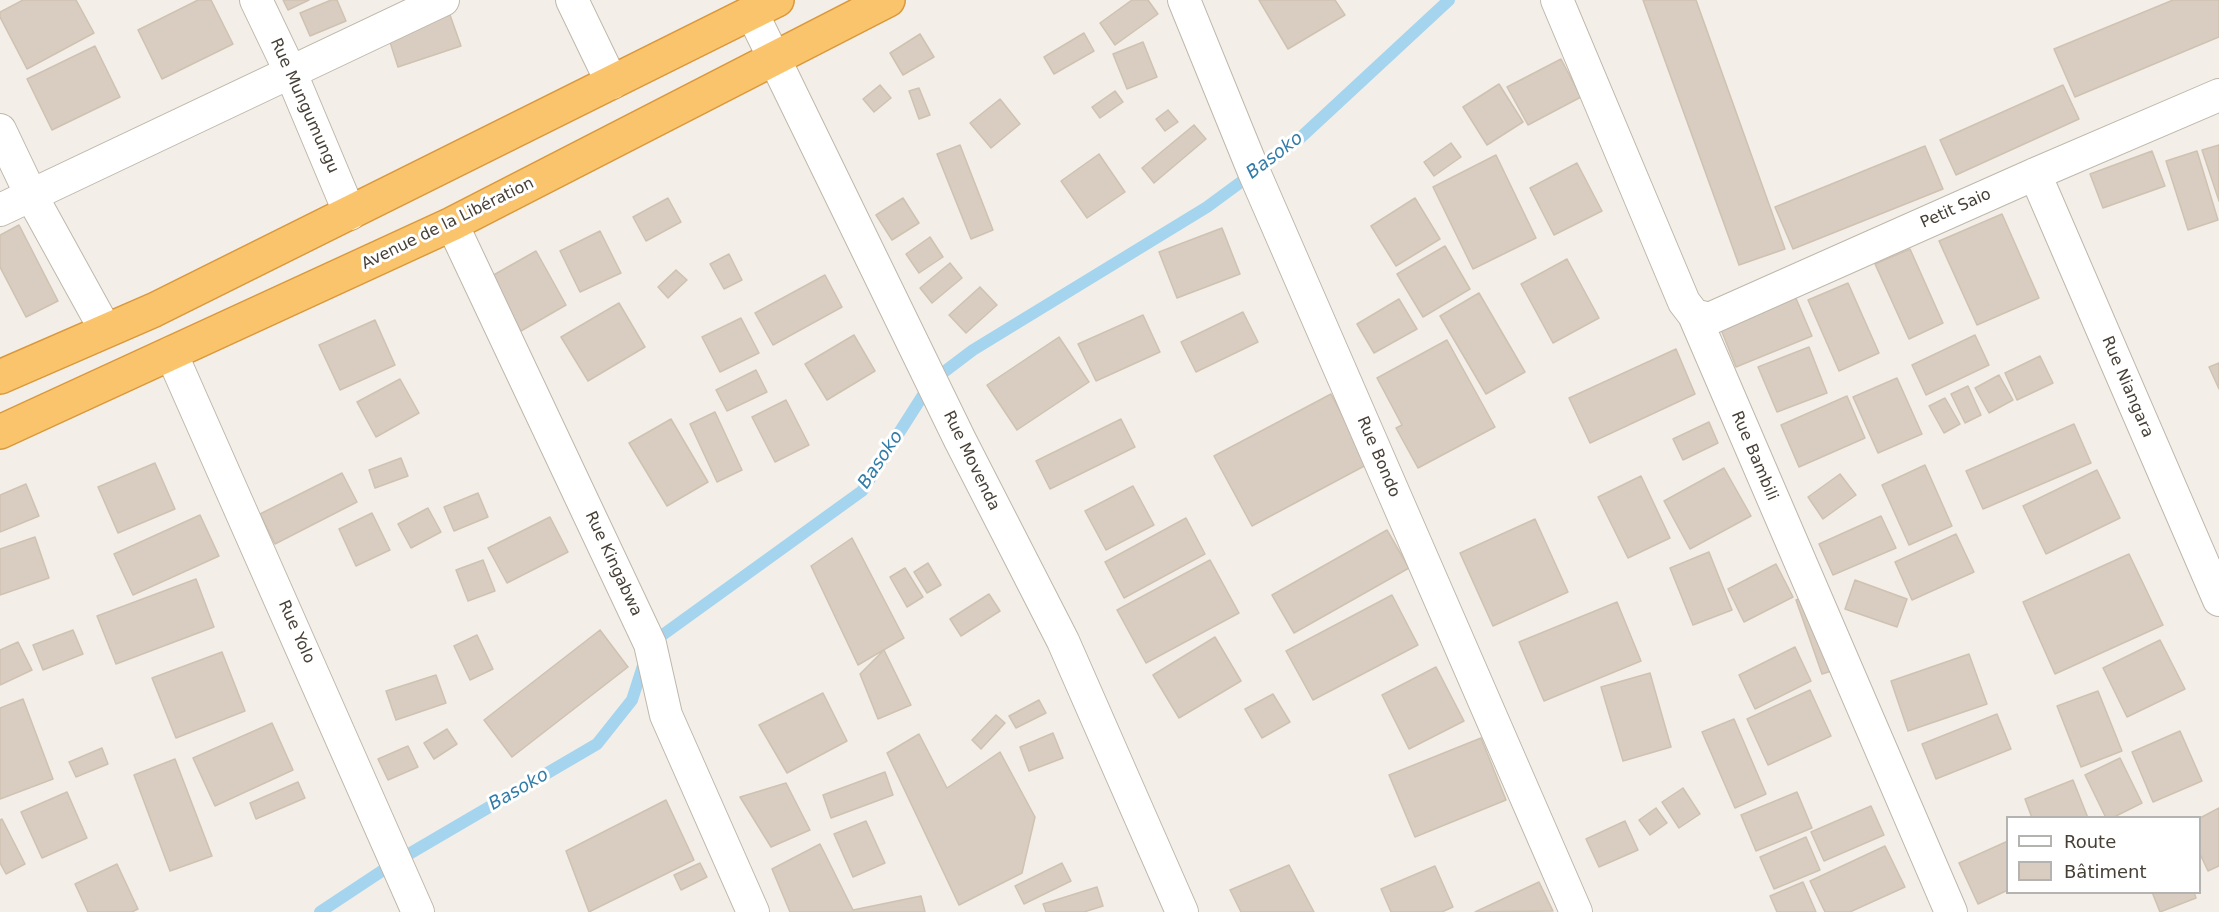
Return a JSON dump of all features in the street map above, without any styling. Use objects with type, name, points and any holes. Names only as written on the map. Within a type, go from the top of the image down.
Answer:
[{"type":"highway","name":"Avenue de la Libération","points":[[0,432],[452,224],[888,0]]},
{"type":"highway","points":[[0,377],[154,310],[765,7]]},
{"type":"street","name":"Rue Mungumungu","points":[[256,0],[290,71],[350,214]]},
{"type":"street","points":[[0,210],[443,0]]},
{"type":"street","points":[[572,0],[612,83]]},
{"type":"street","name":"Rue Bondo","points":[[1184,0],[1250,162],[1576,912]]},
{"type":"street","name":"Rue Bambili","points":[[1557,0],[1684,302],[1694,315],[1951,912]]},
{"type":"street","name":"Rue Movenda","points":[[765,7],[774,59],[960,440],[1063,641],[1182,912]]},
{"type":"street","name":"Petit Saio","points":[[1694,315],[1709,319],[2219,95]]},
{"type":"street","points":[[0,130],[31,195],[106,331]]},
{"type":"street","name":"Rue Niangara","points":[[2035,174],[2219,600]]},
{"type":"street","name":"Rue Kingabwa","points":[[452,224],[650,644],[666,715],[753,912]]},
{"type":"street","name":"Rue Yolo","points":[[171,353],[204,423],[418,912]]},
{"type":"building","points":[[23,0],[76,0],[94,33],[27,69],[0,17],[0,12]]},
{"type":"building","points":[[198,0],[211,0],[233,44],[162,79],[138,30]]},
{"type":"building","points":[[283,0],[309,0],[288,10]]},
{"type":"building","points":[[331,0],[337,0],[346,21],[310,36],[300,13]]},
{"type":"building","points":[[1132,0],[1148,0],[1158,14],[1115,45],[1100,23]]},
{"type":"building","points":[[1259,0],[1335,0],[1345,15],[1288,49]]},
{"type":"building","points":[[1643,0],[1696,0],[1785,249],[1739,265]]},
{"type":"building","points":[[2173,0],[2219,0],[2219,37],[2075,97],[2054,49]]},
{"type":"building","points":[[450,15],[461,46],[398,67],[388,36]]},
{"type":"building","points":[[1084,33],[1094,51],[1054,74],[1044,57]]},
{"type":"building","points":[[920,34],[934,57],[903,75],[890,53]]},
{"type":"building","points":[[1143,42],[1157,77],[1127,89],[1113,54]]},
{"type":"building","points":[[95,46],[120,97],[52,130],[27,79]]},
{"type":"building","points":[[1561,59],[1581,97],[1528,125],[1507,87]]},
{"type":"building","points":[[1499,84],[1523,122],[1487,145],[1463,107]]},
{"type":"building","points":[[880,85],[891,98],[874,112],[863,99]]},
{"type":"building","points":[[2063,85],[2079,119],[1956,175],[1940,140]]},
{"type":"building","points":[[919,88],[930,115],[919,119],[909,91]]},
{"type":"building","points":[[1115,91],[1123,102],[1100,118],[1092,107]]},
{"type":"building","points":[[1000,99],[1020,124],[991,148],[970,123]]},
{"type":"building","points":[[1168,110],[1178,122],[1165,131],[1156,119]]},
{"type":"building","points":[[1194,125],[1206,139],[1154,183],[1142,168]]},
{"type":"building","points":[[1451,143],[1461,157],[1434,176],[1424,162]]},
{"type":"building","points":[[960,145],[993,230],[971,239],[937,154]]},
{"type":"building","points":[[2219,145],[2219,201],[2202,150]]},
{"type":"building","points":[[1925,146],[1943,189],[1793,249],[1775,207]]},
{"type":"building","points":[[2152,151],[2165,186],[2103,208],[2090,174]]},
{"type":"building","points":[[2197,151],[2218,220],[2188,230],[2166,161]]},
{"type":"building","points":[[1099,154],[1125,192],[1087,218],[1061,181]]},
{"type":"building","points":[[1496,155],[1536,238],[1473,269],[1433,187]]},
{"type":"building","points":[[1577,163],[1602,211],[1554,235],[1530,188]]},
{"type":"building","points":[[668,198],[681,222],[646,241],[633,217]]},
{"type":"building","points":[[903,198],[919,223],[892,240],[876,215]]},
{"type":"building","points":[[1415,198],[1440,239],[1396,266],[1371,226]]},
{"type":"building","points":[[2002,214],[2039,298],[1977,325],[1939,241]]},
{"type":"building","points":[[19,225],[58,301],[26,317],[0,267],[0,235]]},
{"type":"building","points":[[1222,228],[1240,274],[1177,298],[1159,252]]},
{"type":"building","points":[[600,231],[621,273],[580,292],[560,251]]},
{"type":"building","points":[[930,237],[943,257],[919,273],[906,254]]},
{"type":"building","points":[[1445,246],[1470,289],[1423,317],[1397,274]]},
{"type":"building","points":[[1910,249],[1943,323],[1909,339],[1875,264]]},
{"type":"building","points":[[536,251],[566,305],[521,331],[490,277]]},
{"type":"building","points":[[729,254],[742,280],[724,289],[710,264]]},
{"type":"building","points":[[1567,259],[1599,318],[1553,343],[1521,284]]},
{"type":"building","points":[[950,263],[962,278],[932,303],[920,288]]},
{"type":"building","points":[[676,270],[687,280],[668,298],[658,287]]},
{"type":"building","points":[[825,275],[842,307],[773,345],[755,313]]},
{"type":"building","points":[[1848,283],[1879,353],[1839,371],[1808,300]]},
{"type":"building","points":[[980,287],[997,305],[966,333],[949,315]]},
{"type":"building","points":[[1479,293],[1525,372],[1486,394],[1440,316]]},
{"type":"building","points":[[1795,296],[1812,336],[1736,367],[1720,327]]},
{"type":"building","points":[[1399,299],[1417,329],[1374,353],[1357,324]]},
{"type":"building","points":[[619,303],[645,347],[588,381],[561,337]]},
{"type":"building","points":[[1243,312],[1258,342],[1196,372],[1181,342]]},
{"type":"building","points":[[1143,315],[1160,352],[1096,381],[1078,344]]},
{"type":"building","points":[[741,318],[759,353],[720,372],[702,337]]},
{"type":"building","points":[[375,320],[395,365],[340,390],[319,345]]},
{"type":"building","points":[[854,335],[875,371],[827,400],[805,364]]},
{"type":"building","points":[[1975,335],[1989,365],[1926,395],[1912,365]]},
{"type":"building","points":[[1059,337],[1089,382],[1017,430],[987,385]]},
{"type":"building","points":[[1447,340],[1495,427],[1418,468],[1396,428],[1402,425],[1377,378]]},
{"type":"building","points":[[1809,347],[1827,393],[1777,412],[1758,367]]},
{"type":"building","points":[[1676,349],[1695,394],[1590,443],[1569,398]]},
{"type":"building","points":[[2040,356],[2053,383],[2017,400],[2005,373]]},
{"type":"building","points":[[2219,363],[2219,389],[2209,367]]},
{"type":"building","points":[[756,370],[767,392],[727,411],[716,390]]},
{"type":"building","points":[[1999,375],[2013,400],[1989,413],[1975,388]]},
{"type":"building","points":[[1897,378],[1922,434],[1878,453],[1853,397]]},
{"type":"building","points":[[400,379],[419,413],[376,437],[357,402]]},
{"type":"building","points":[[1968,386],[1981,415],[1965,423],[1951,394]]},
{"type":"building","points":[[1331,394],[1368,464],[1252,526],[1214,456]]},
{"type":"building","points":[[1847,396],[1865,438],[1799,467],[1781,425]]},
{"type":"building","points":[[1945,398],[1960,424],[1944,433],[1929,406]]},
{"type":"building","points":[[786,400],[809,445],[775,462],[752,417]]},
{"type":"building","points":[[715,412],[742,470],[717,482],[690,424]]},
{"type":"building","points":[[671,419],[708,482],[667,506],[629,443]]},
{"type":"building","points":[[1121,419],[1135,447],[1050,489],[1036,461]]},
{"type":"building","points":[[1709,422],[1718,443],[1683,460],[1673,439]]},
{"type":"building","points":[[2074,424],[2091,463],[1983,509],[1966,471]]},
{"type":"building","points":[[401,458],[408,476],[375,488],[369,470]]},
{"type":"building","points":[[155,463],[175,509],[118,533],[98,487]]},
{"type":"building","points":[[1925,465],[1952,526],[1909,545],[1882,485]]},
{"type":"building","points":[[1724,468],[1751,516],[1690,549],[1664,501]]},
{"type":"building","points":[[2097,470],[2120,518],[2046,554],[2023,506]]},
{"type":"building","points":[[342,473],[357,502],[275,544],[260,514]]},
{"type":"building","points":[[1840,474],[1856,495],[1823,519],[1808,497]]},
{"type":"building","points":[[1641,476],[1670,538],[1628,558],[1598,497]]},
{"type":"building","points":[[26,484],[39,516],[0,532],[0,495]]},
{"type":"building","points":[[1133,486],[1154,525],[1106,550],[1085,511]]},
{"type":"building","points":[[478,493],[488,517],[454,531],[444,507]]},
{"type":"building","points":[[428,508],[441,532],[411,548],[398,524]]},
{"type":"building","points":[[372,513],[390,550],[356,566],[339,529]]},
{"type":"building","points":[[200,515],[219,556],[133,595],[114,554]]},
{"type":"building","points":[[1881,516],[1896,548],[1833,575],[1819,544]]},
{"type":"building","points":[[550,517],[568,552],[507,583],[488,548]]},
{"type":"building","points":[[1186,518],[1205,554],[1124,598],[1105,562]]},
{"type":"building","points":[[1535,519],[1568,592],[1493,626],[1460,553]]},
{"type":"building","points":[[1387,530],[1409,568],[1294,633],[1272,595]]},
{"type":"building","points":[[1956,534],[1974,572],[1912,600],[1895,562]]},
{"type":"building","points":[[35,537],[49,578],[0,595],[0,549]]},
{"type":"building","points":[[852,538],[904,638],[858,665],[811,566]]},
{"type":"building","points":[[1709,552],[1732,610],[1693,625],[1670,568]]},
{"type":"building","points":[[2129,554],[2163,625],[2055,674],[2023,602]]},
{"type":"building","points":[[483,560],[495,591],[468,601],[456,570]]},
{"type":"building","points":[[1210,560],[1239,613],[1146,663],[1117,610]]},
{"type":"building","points":[[928,563],[941,585],[927,593],[914,572]]},
{"type":"building","points":[[1776,564],[1793,597],[1744,622],[1728,589]]},
{"type":"building","points":[[905,568],[923,597],[907,607],[890,577]]},
{"type":"building","points":[[196,579],[214,627],[116,664],[97,616]]},
{"type":"building","points":[[1855,580],[1907,599],[1897,627],[1845,609]]},
{"type":"building","points":[[989,594],[1000,611],[961,636],[950,619]]},
{"type":"building","points":[[1811,594],[1838,669],[1822,674],[1796,600]]},
{"type":"building","points":[[1392,595],[1418,645],[1313,700],[1286,651]]},
{"type":"building","points":[[1617,602],[1641,661],[1544,701],[1519,642]]},
{"type":"building","points":[[73,630],[83,654],[43,670],[33,645]]},
{"type":"building","points":[[600,630],[628,667],[512,757],[484,720]]},
{"type":"building","points":[[477,635],[493,669],[470,680],[454,646]]},
{"type":"building","points":[[1215,637],[1241,681],[1179,718],[1153,675]]},
{"type":"building","points":[[2160,640],[2185,689],[2127,717],[2103,668]]},
{"type":"building","points":[[18,642],[32,670],[0,685],[0,650]]},
{"type":"building","points":[[1795,647],[1811,681],[1755,709],[1739,675]]},
{"type":"building","points":[[884,650],[911,705],[878,719],[860,674]]},
{"type":"building","points":[[222,652],[245,711],[176,738],[152,678]]},
{"type":"building","points":[[1969,654],[1987,704],[1908,731],[1891,681]]},
{"type":"building","points":[[1436,667],[1464,721],[1409,749],[1382,695]]},
{"type":"building","points":[[1650,673],[1671,747],[1623,761],[1601,687]]},
{"type":"building","points":[[436,675],[446,703],[396,720],[386,691]]},
{"type":"building","points":[[1810,690],[1831,736],[1768,765],[1747,719]]},
{"type":"building","points":[[2098,691],[2122,751],[2081,767],[2057,706]]},
{"type":"building","points":[[823,693],[847,741],[787,773],[759,725]]},
{"type":"building","points":[[1273,694],[1290,722],[1262,738],[1245,709]]},
{"type":"building","points":[[23,699],[53,779],[0,799],[0,708]]},
{"type":"building","points":[[1039,700],[1046,713],[1016,728],[1009,716]]},
{"type":"building","points":[[1997,714],[2011,749],[1936,779],[1922,744]]},
{"type":"building","points":[[996,715],[1005,723],[981,749],[972,740]]},
{"type":"building","points":[[1734,719],[1766,794],[1735,808],[1702,732]]},
{"type":"building","points":[[272,723],[293,770],[215,806],[193,758]]},
{"type":"building","points":[[447,729],[457,744],[434,759],[424,743]]},
{"type":"building","points":[[2180,731],[2202,781],[2153,802],[2132,752]]},
{"type":"building","points":[[1053,733],[1063,758],[1029,771],[1020,747]]},
{"type":"building","points":[[919,734],[947,788],[1000,752],[1035,817],[1022,873],[959,905],[887,753]]},
{"type":"building","points":[[1481,738],[1506,800],[1415,837],[1389,775]]},
{"type":"building","points":[[408,746],[418,767],[388,780],[378,759]]},
{"type":"building","points":[[102,748],[108,764],[76,777],[69,762]]},
{"type":"building","points":[[2120,758],[2142,803],[2116,816],[2105,816],[2085,775]]},
{"type":"building","points":[[175,759],[212,856],[170,871],[134,775]]},
{"type":"building","points":[[885,772],[893,795],[831,818],[823,795]]},
{"type":"building","points":[[2073,780],[2087,816],[2031,816],[2025,799]]},
{"type":"building","points":[[298,782],[305,798],[256,819],[250,803]]},
{"type":"building","points":[[786,783],[810,830],[771,847],[740,797]]},
{"type":"building","points":[[1683,788],[1700,814],[1679,828],[1662,802]]},
{"type":"building","points":[[67,792],[87,838],[42,858],[21,812]]},
{"type":"building","points":[[1797,792],[1812,828],[1756,851],[1741,815]]},
{"type":"building","points":[[666,800],[694,860],[589,912],[566,851]]},
{"type":"building","points":[[1871,806],[1884,835],[1824,861],[1811,832]]},
{"type":"building","points":[[1656,808],[1667,823],[1650,835],[1639,820]]},
{"type":"building","points":[[2219,808],[2219,866],[2208,871],[2201,856],[2201,817]]},
{"type":"building","points":[[2,819],[25,864],[6,874],[0,863],[0,820]]},
{"type":"building","points":[[866,821],[885,863],[853,877],[834,834]]},
{"type":"building","points":[[1625,821],[1638,850],[1599,867],[1586,839]]},
{"type":"building","points":[[1806,837],[1820,870],[1774,889],[1760,857]]},
{"type":"building","points":[[2006,842],[2006,891],[1978,904],[1959,863]]},
{"type":"building","points":[[820,844],[853,910],[921,896],[925,912],[790,912],[772,869]]},
{"type":"building","points":[[1885,846],[1905,887],[1850,912],[1825,912],[1810,881]]},
{"type":"building","points":[[700,863],[707,877],[681,890],[674,875]]},
{"type":"building","points":[[1062,863],[1071,881],[1024,904],[1015,886]]},
{"type":"building","points":[[117,864],[138,909],[132,912],[88,912],[75,884]]},
{"type":"building","points":[[1289,865],[1314,912],[1241,912],[1230,890]]},
{"type":"building","points":[[1435,866],[1453,907],[1442,912],[1391,912],[1381,889]]},
{"type":"building","points":[[1539,882],[1553,911],[1475,912]]},
{"type":"building","points":[[1803,882],[1816,912],[1777,912],[1770,896]]},
{"type":"building","points":[[1097,887],[1103,906],[1084,912],[1046,912],[1043,904]]},
{"type":"building","points":[[2153,894],[2195,894],[2196,898],[2160,912]]},
{"type":"waterway","name":"Basoko","points":[[320,912],[397,861],[597,744],[632,700],[650,644],[862,491],[932,381],[973,350],[1207,207],[1298,140],[1449,0]]}]
